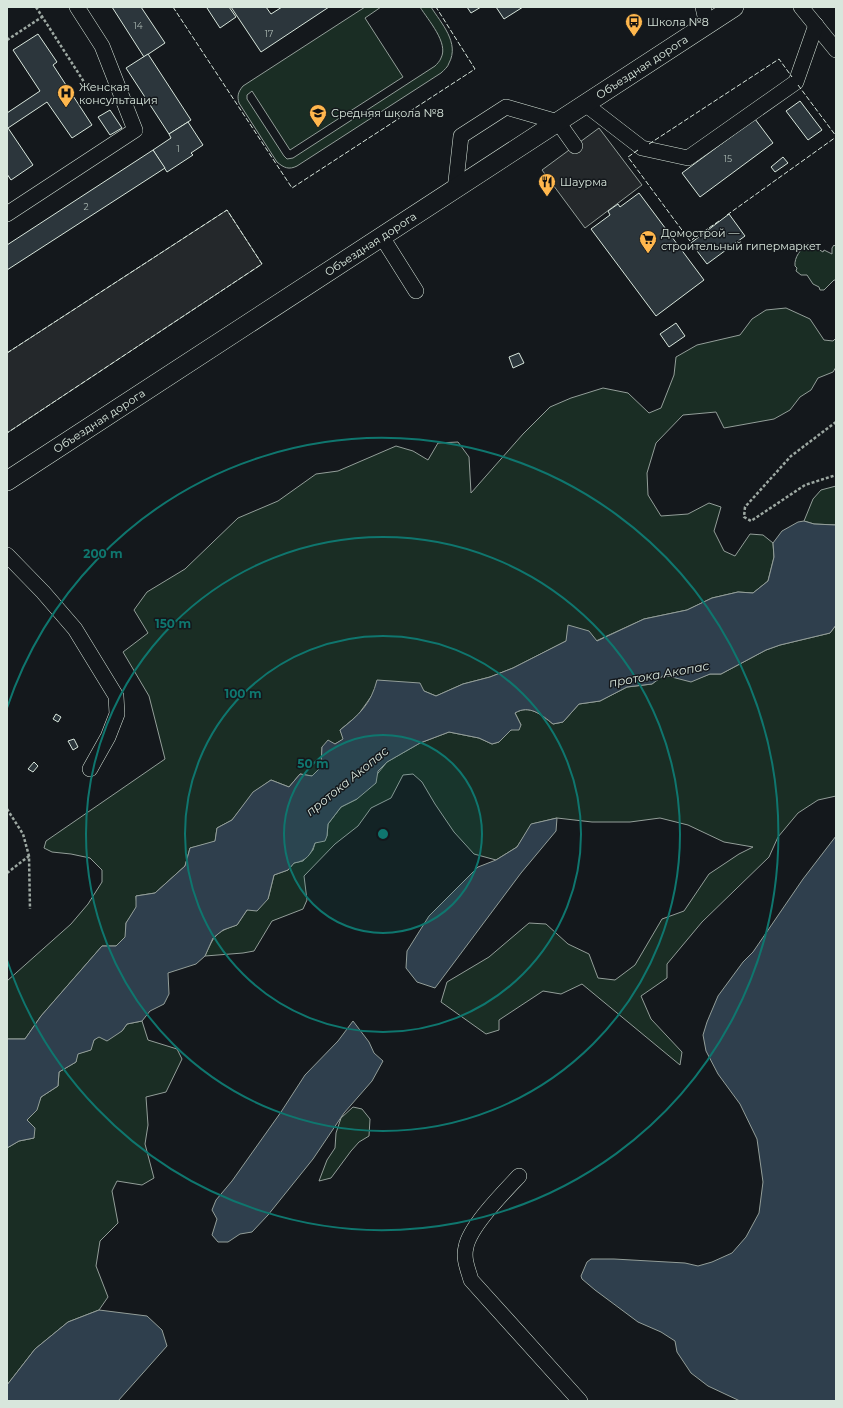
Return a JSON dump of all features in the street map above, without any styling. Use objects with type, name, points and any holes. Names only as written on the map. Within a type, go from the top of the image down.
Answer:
[{"type":"main road","name":"Объездная дорога","points":[[7,481],[558,122],[705,16],[734,7]]},
{"type":"street","points":[[7,214],[135,130],[102,46],[77,7]]},
{"type":"street","points":[[801,7],[836,50]]},
{"type":"street","points":[[585,104],[642,148],[688,158],[796,82],[816,25]]},
{"type":"street","points":[[454,190],[461,136],[506,107],[558,122],[575,146]]},
{"type":"street","points":[[382,237],[416,291]]},
{"type":"street","points":[[7,556],[44,592],[75,629],[116,696],[117,714],[108,737],[90,769]]},
{"type":"street","points":[[519,1176],[474,1228],[466,1247],[465,1261],[472,1280],[580,1401]]},
{"type":"path","points":[[36,7],[86,85],[120,92]]},
{"type":"path","points":[[7,40],[42,17]]},
{"type":"path","points":[[836,422],[791,456],[745,507],[744,517],[751,521],[805,484],[836,475]]},
{"type":"path","points":[[7,809],[23,834],[29,856],[30,908]]},
{"type":"path","points":[[7,873],[29,856]]},
{"type":"green space","points":[[365,7],[381,7],[365,18],[403,77],[290,150],[252,91],[247,95],[247,99],[287,159],[293,158],[438,63],[443,52],[440,39],[420,7],[431,7],[444,26],[451,41],[452,56],[446,68],[441,73],[297,166],[291,168],[284,167],[277,162],[239,103],[238,94],[240,90],[243,86]]},
{"type":"green space","points":[[808,243],[823,252],[824,250],[832,254],[832,248],[834,245],[836,247],[836,280],[834,280],[824,290],[820,290],[819,287],[813,284],[807,275],[801,275],[796,271],[797,268],[795,263],[797,256]]},
{"type":"green space","points":[[786,308],[810,319],[824,340],[833,341],[836,338],[836,367],[833,372],[818,378],[811,390],[800,397],[790,410],[774,419],[724,428],[716,412],[683,415],[656,443],[647,473],[648,495],[661,516],[688,514],[709,503],[721,507],[714,531],[724,551],[735,556],[750,534],[763,535],[773,543],[774,557],[768,581],[753,593],[738,592],[712,598],[687,610],[644,619],[596,641],[566,641],[513,668],[490,677],[463,684],[436,696],[424,691],[373,694],[358,715],[340,730],[344,739],[335,744],[322,747],[321,767],[312,776],[300,774],[289,787],[271,780],[254,792],[232,820],[217,828],[215,842],[190,848],[185,866],[155,893],[136,896],[137,907],[126,923],[126,937],[116,946],[102,946],[41,1016],[25,1039],[7,1039],[7,981],[71,924],[88,904],[102,882],[102,870],[90,858],[52,852],[44,848],[46,841],[165,759],[149,696],[123,652],[148,633],[134,610],[147,592],[185,569],[238,518],[278,501],[316,474],[338,471],[396,446],[413,451],[428,460],[438,443],[458,442],[469,457],[471,493],[523,434],[550,407],[571,398],[603,388],[628,393],[649,413],[661,408],[674,375],[676,357],[697,345],[740,335],[752,319],[766,310]]},
{"type":"green space","points":[[836,486],[836,525],[814,524],[804,521],[813,499],[821,490]]},
{"type":"green space","points":[[836,625],[836,796],[818,800],[798,813],[778,837],[769,857],[702,922],[667,964],[667,978],[641,996],[651,1019],[682,1052],[680,1065],[582,984],[561,994],[543,991],[499,1020],[499,1030],[486,1034],[441,1002],[447,982],[489,957],[529,923],[546,924],[568,944],[589,954],[598,978],[615,980],[635,965],[662,919],[684,911],[709,874],[739,854],[753,847],[724,842],[688,825],[660,818],[630,822],[592,822],[557,818],[532,824],[517,847],[496,860],[474,854],[454,832],[422,782],[413,774],[403,775],[391,798],[371,808],[358,826],[335,844],[304,876],[307,900],[303,909],[272,921],[254,951],[205,956],[216,936],[224,930],[237,925],[247,910],[268,899],[274,875],[288,870],[294,863],[303,861],[313,850],[315,843],[327,836],[328,824],[341,807],[357,799],[387,762],[420,743],[449,732],[479,738],[492,744],[499,742],[511,730],[521,725],[515,713],[520,711],[530,710],[544,717],[553,724],[563,722],[579,704],[600,701],[627,687],[652,684],[664,675],[691,681],[710,674],[721,674],[766,650],[780,645],[830,633]]},
{"type":"green space","points":[[142,1021],[148,1040],[177,1049],[182,1059],[166,1092],[146,1097],[148,1125],[145,1144],[154,1178],[142,1185],[117,1181],[112,1191],[118,1223],[100,1241],[96,1266],[108,1297],[99,1310],[68,1322],[35,1349],[7,1385],[7,1148],[19,1141],[34,1138],[27,1120],[36,1110],[41,1097],[58,1086],[59,1072],[76,1062],[77,1054],[90,1050],[94,1040],[99,1036],[122,1031],[127,1024]]},
{"type":"green space","points":[[353,1107],[362,1109],[370,1119],[369,1136],[359,1142],[331,1178],[319,1181],[327,1160],[335,1148],[336,1133],[341,1118]]},
{"type":"shaded area","points":[[599,128],[642,185],[585,228],[542,170]]},
{"type":"shaded area","points":[[227,210],[262,264],[7,433],[7,353]]},
{"type":"water","name":"протока Акопас","points":[[804,521],[814,524],[836,525],[836,625],[830,633],[780,645],[766,650],[721,674],[710,674],[691,682],[664,675],[652,684],[627,687],[600,701],[579,704],[563,722],[553,724],[544,717],[530,710],[520,711],[515,713],[521,725],[519,730],[511,730],[499,742],[492,744],[479,738],[449,732],[420,743],[387,762],[378,771],[376,783],[357,799],[341,807],[328,824],[325,841],[315,843],[312,851],[305,859],[294,863],[288,870],[274,875],[268,899],[257,911],[247,910],[237,925],[223,930],[213,938],[205,956],[196,964],[168,973],[169,994],[164,1004],[150,1011],[142,1021],[127,1024],[122,1031],[107,1041],[99,1037],[94,1040],[91,1050],[78,1054],[76,1062],[59,1072],[58,1086],[41,1097],[37,1110],[27,1120],[35,1128],[34,1138],[19,1141],[7,1148],[7,1039],[25,1039],[41,1016],[102,946],[116,946],[125,937],[126,923],[136,907],[136,896],[155,893],[185,866],[190,848],[215,841],[217,828],[232,820],[253,792],[271,780],[289,787],[300,774],[312,776],[321,767],[322,747],[328,740],[335,744],[343,739],[340,730],[358,714],[368,702],[377,680],[420,683],[424,691],[436,696],[463,684],[490,677],[513,668],[566,641],[568,625],[589,631],[597,641],[644,619],[687,610],[712,598],[738,592],[753,593],[768,581],[774,557],[773,543],[782,531],[798,522]]},
{"type":"water","points":[[557,818],[556,831],[521,873],[435,988],[417,982],[406,968],[407,951],[429,916],[478,867],[496,860],[517,847],[531,824]]},
{"type":"water","points":[[836,836],[836,1401],[740,1401],[708,1386],[691,1373],[677,1352],[675,1341],[661,1332],[638,1322],[595,1290],[582,1279],[581,1276],[587,1262],[591,1259],[685,1263],[698,1266],[712,1262],[732,1253],[746,1237],[759,1213],[763,1182],[757,1139],[740,1104],[718,1074],[706,1051],[703,1035],[718,996],[743,962],[753,952],[803,879]]},
{"type":"water","points":[[353,1021],[369,1042],[374,1053],[383,1061],[372,1081],[344,1113],[313,1159],[268,1215],[252,1232],[240,1234],[228,1242],[218,1242],[212,1235],[217,1219],[212,1210],[216,1200],[232,1181],[281,1112],[305,1075],[338,1041]]},
{"type":"water","points":[[99,1310],[147,1316],[162,1330],[167,1346],[118,1401],[7,1401],[7,1385],[35,1349],[68,1322]]},
{"type":"building","points":[[112,7],[141,7],[165,43],[144,57]]},
{"type":"building","points":[[229,7],[236,17],[220,28],[207,8]]},
{"type":"building","points":[[231,7],[266,7],[271,14],[282,7],[329,7],[261,52]]},
{"type":"building","points":[[467,7],[481,7],[471,13]]},
{"type":"building","points":[[496,7],[523,7],[504,19]]},
{"type":"building","name":"Женская консультация","points":[[38,34],[57,62],[53,65],[92,125],[72,138],[47,102],[8,128],[33,165],[11,180],[7,174],[7,113],[40,91],[13,50]]},
{"type":"building","points":[[148,54],[191,120],[169,134],[126,68]]},
{"type":"building","points":[[800,101],[822,130],[808,140],[786,111]]},
{"type":"building","points":[[110,110],[122,128],[110,135],[98,117]]},
{"type":"building","points":[[755,119],[773,143],[700,197],[682,173]]},
{"type":"building","points":[[188,122],[203,145],[191,153],[193,155],[167,172],[153,150],[171,138],[169,134]]},
{"type":"building","points":[[153,150],[165,168],[7,270],[7,245]]},
{"type":"building","points":[[783,157],[788,163],[775,172],[771,167]]},
{"type":"building","name":"Домострой — строительный гипермаркет","points":[[639,193],[704,280],[656,316],[591,229],[610,215],[608,211],[618,204],[620,207]]},
{"type":"building","points":[[729,214],[745,236],[707,264],[691,243]]},
{"type":"building","points":[[676,323],[685,336],[669,347],[660,334]]},
{"type":"building","points":[[519,353],[524,363],[513,368],[509,357]]},
{"type":"building","points":[[56,714],[61,717],[58,722],[53,719]]},
{"type":"building","points":[[74,739],[78,747],[73,750],[68,741]]},
{"type":"building","points":[[34,762],[38,766],[33,772],[28,769]]},
{"type":"fence","points":[[173,7],[292,188],[475,69],[436,7]]},
{"type":"fence","points":[[649,144],[779,59],[792,77]]},
{"type":"fence","points":[[798,85],[836,136]]},
{"type":"fence","points":[[727,215],[836,137]]},
{"type":"fence","points":[[638,150],[628,157],[690,241],[719,221]]},
{"type":"fence","points":[[7,353],[227,210],[262,264],[7,433]]},
{"type":"place","name":"Школа №8","points":[[634,37]]},
{"type":"place","name":"Женская консультация","points":[[66,108]]},
{"type":"place","name":"Средняя школа №8","points":[[318,128]]},
{"type":"place","name":"Шаурма","points":[[547,197]]},
{"type":"place","name":"Домострой — строительный гипермаркет","points":[[648,254]]}]
